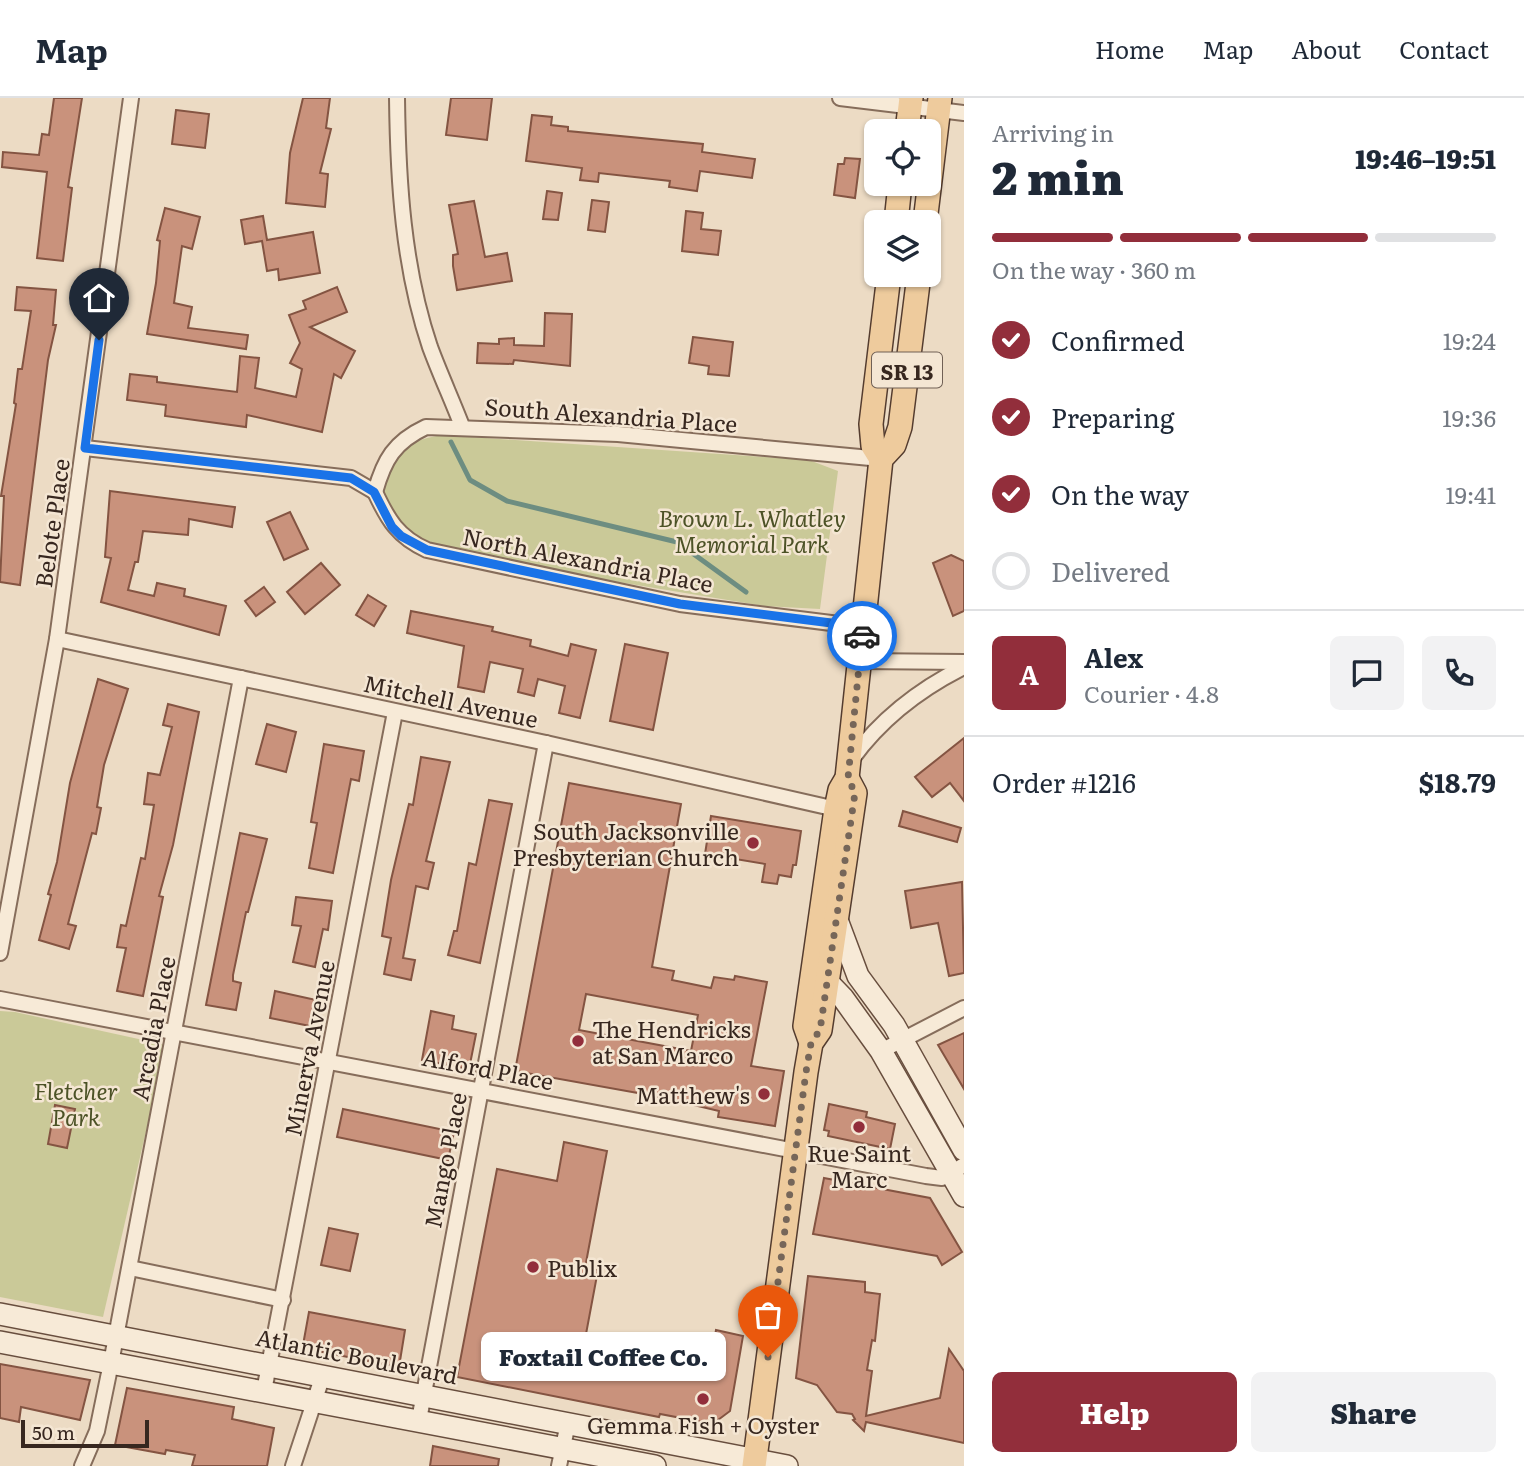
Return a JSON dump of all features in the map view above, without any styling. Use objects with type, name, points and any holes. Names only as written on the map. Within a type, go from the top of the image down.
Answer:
[{"type":"main road","points":[[926,210],[939,104]]},
{"type":"main road","name":"SR 13","points":[[881,459],[873,446],[871,431],[888,287]]},
{"type":"main road","name":"SR 13","points":[[811,1043],[805,1026],[836,809],[848,770],[881,459],[894,445],[900,427],[918,287]]},
{"type":"main road","name":"SR 13","points":[[754,1463],[794,1151],[811,1043],[820,1030],[828,984],[855,793],[848,770]]},
{"type":"main road","points":[[837,920],[858,976],[901,1040],[964,1150]]},
{"type":"main road","points":[[817,934],[818,971],[843,998],[881,1051],[957,1169],[964,1196]]},
{"type":"main road","name":"Atlantic Boulevard","points":[[0,1314],[424,1394],[754,1463],[787,1466]]},
{"type":"main road","points":[[0,1342],[419,1420],[562,1457],[655,1466]]},
{"type":"street","name":"Belote Place","points":[[0,953],[57,639],[131,98]]},
{"type":"street","points":[[397,98],[403,222],[415,290],[430,345],[462,426]]},
{"type":"street","points":[[840,98],[939,104],[964,113]]},
{"type":"street","name":"South Alexandria Place","points":[[374,492],[384,462],[400,441],[426,427],[462,426],[618,434],[881,459]]},
{"type":"street","points":[[85,448],[351,478],[374,492]]},
{"type":"street","name":"North Alexandria Place","points":[[374,492],[392,527],[401,536],[427,550],[680,604],[863,627]]},
{"type":"street","name":"Mitchell Avenue","points":[[57,639],[546,743],[836,809]]},
{"type":"street","points":[[859,660],[964,664]]},
{"type":"street","points":[[848,770],[868,737],[895,712],[964,664]]},
{"type":"street","name":"Arcadia Place","points":[[82,1466],[97,1430],[117,1336],[241,678]]},
{"type":"street","name":"Minerva Avenue","points":[[264,1391],[284,1300],[395,712]]},
{"type":"street","name":"Mango Place","points":[[419,1420],[546,743]]},
{"type":"street","name":"Alford Place","points":[[0,999],[926,1176],[942,1178],[957,1169]]},
{"type":"street","points":[[881,1051],[964,1008]]},
{"type":"street","points":[[130,1268],[284,1300]]},
{"type":"street","points":[[293,1466],[317,1401],[323,1375]]},
{"type":"street","points":[[562,1457],[568,1423]]},
{"type":"green space","name":"Brown L. Whatley Memorial Park","points":[[442,435],[809,460],[838,471],[820,609],[764,606],[515,565],[429,546],[397,525],[380,492],[390,467],[400,452],[416,442]]},
{"type":"green space","name":"Fletcher Park","points":[[0,1011],[166,1045],[103,1317],[0,1297]]},
{"type":"building","points":[[54,98],[82,98],[68,187],[72,188],[63,261],[37,258],[47,172],[2,167],[3,152],[39,155],[42,134],[49,135]]},
{"type":"building","points":[[303,98],[330,98],[326,128],[331,129],[320,173],[328,174],[325,207],[286,203],[290,153]]},
{"type":"building","points":[[451,98],[492,98],[487,140],[446,135]]},
{"type":"building","points":[[176,110],[209,114],[205,148],[172,144]]},
{"type":"building","points":[[532,115],[552,117],[551,125],[568,127],[568,131],[703,144],[702,152],[755,159],[752,178],[700,171],[697,191],[669,187],[670,181],[599,173],[598,182],[580,180],[582,168],[526,161]]},
{"type":"building","points":[[845,158],[860,159],[855,198],[834,195],[838,164],[844,164]]},
{"type":"building","points":[[547,191],[562,193],[558,220],[543,219]]},
{"type":"building","points":[[592,200],[609,202],[605,232],[588,230]]},
{"type":"building","points":[[474,201],[485,257],[507,253],[512,281],[457,290],[453,255],[458,254],[449,205]]},
{"type":"building","points":[[165,208],[200,217],[192,249],[182,246],[174,303],[192,307],[188,328],[248,335],[246,349],[147,334],[156,283],[160,241],[157,240]]},
{"type":"building","points":[[686,211],[703,213],[701,229],[721,231],[718,255],[682,251]]},
{"type":"building","points":[[263,216],[267,240],[313,232],[320,273],[279,280],[278,269],[267,271],[262,241],[245,244],[241,220]]},
{"type":"building","points":[[17,287],[56,290],[53,325],[56,325],[48,360],[20,585],[0,582],[4,496],[1,496],[16,404],[18,369],[22,369],[31,311],[15,310]]},
{"type":"building","points":[[337,287],[347,312],[310,327],[355,351],[341,378],[334,374],[322,432],[247,415],[246,427],[165,416],[166,405],[127,400],[130,374],[157,377],[157,382],[237,392],[240,356],[259,358],[255,388],[296,397],[302,369],[290,363],[300,343],[289,315],[306,309],[303,301]]},
{"type":"building","points":[[545,313],[572,314],[570,366],[514,360],[513,364],[477,363],[478,343],[499,344],[499,339],[514,338],[514,345],[544,346]]},
{"type":"building","points":[[693,337],[733,342],[729,376],[708,374],[709,366],[689,363]]},
{"type":"building","points":[[110,491],[235,507],[232,527],[189,519],[188,535],[143,531],[138,562],[135,562],[128,590],[154,596],[157,583],[185,589],[184,596],[226,606],[219,635],[101,602],[111,558],[105,557]]},
{"type":"building","points":[[290,512],[308,549],[284,560],[267,522]]},
{"type":"building","points":[[951,555],[964,561],[964,611],[953,616],[933,563]]},
{"type":"building","points":[[321,563],[340,585],[305,614],[287,592]]},
{"type":"building","points":[[264,587],[275,602],[256,616],[245,601]]},
{"type":"building","points":[[368,595],[386,606],[374,626],[356,615]]},
{"type":"building","points":[[411,611],[493,627],[492,631],[531,640],[530,646],[568,656],[571,644],[596,650],[580,718],[559,713],[565,686],[538,679],[534,696],[518,692],[523,669],[490,662],[484,692],[458,687],[464,646],[407,633]]},
{"type":"building","points":[[625,644],[668,653],[653,730],[610,721]]},
{"type":"building","points":[[98,679],[128,689],[104,765],[97,807],[101,808],[96,834],[92,833],[68,924],[76,926],[69,949],[39,940],[51,895],[48,894],[57,862],[70,783]]},
{"type":"building","points":[[168,704],[199,712],[173,845],[159,896],[163,897],[143,996],[117,991],[126,948],[117,947],[121,925],[126,926],[141,858],[145,859],[154,805],[144,804],[148,773],[160,775],[172,727],[163,725]]},
{"type":"building","points":[[267,724],[296,732],[286,772],[256,764]]},
{"type":"building","points":[[964,738],[964,801],[950,783],[932,797],[915,777]]},
{"type":"building","points":[[324,744],[364,751],[359,781],[351,779],[333,873],[309,868],[317,823],[311,822]]},
{"type":"building","points":[[421,757],[450,762],[426,861],[434,863],[428,889],[416,886],[403,958],[415,960],[411,980],[384,974],[391,938],[382,936],[391,880],[409,804],[413,805]]},
{"type":"building","points":[[569,783],[681,804],[652,967],[674,971],[672,980],[711,988],[714,977],[734,980],[735,976],[767,982],[751,1066],[784,1071],[775,1126],[718,1117],[719,1111],[660,1097],[515,1071]],"holes":[[[586,994],[698,1015],[691,1051],[579,1030]]]},
{"type":"building","points":[[489,800],[512,804],[480,963],[448,955],[454,931],[457,931],[469,863],[476,865]]},
{"type":"building","points":[[903,811],[961,828],[957,842],[899,826]]},
{"type":"building","name":"South Jacksonville Presbyterian Church","points":[[711,816],[801,831],[796,865],[793,865],[791,877],[779,875],[777,884],[762,882],[765,864],[705,854]]},
{"type":"building","points":[[240,833],[267,839],[246,912],[233,975],[233,981],[241,983],[236,1010],[206,1005]]},
{"type":"building","points":[[962,882],[964,973],[949,976],[938,923],[911,928],[905,891]]},
{"type":"building","points":[[296,897],[332,901],[328,930],[323,929],[315,967],[293,962],[301,926],[292,925]]},
{"type":"building","points":[[275,991],[316,1000],[310,1026],[270,1018]]},
{"type":"building","points":[[431,1011],[454,1016],[452,1029],[476,1034],[469,1069],[422,1060]]},
{"type":"building","points":[[964,1033],[964,1089],[938,1045]]},
{"type":"building","name":"Rue Saint Marc","points":[[829,1104],[867,1112],[866,1117],[895,1124],[890,1149],[828,1136],[829,1131],[824,1130]]},
{"type":"building","points":[[55,1105],[75,1109],[67,1148],[48,1144]]},
{"type":"building","points":[[343,1109],[454,1132],[448,1160],[337,1137]]},
{"type":"building","points":[[564,1142],[607,1151],[585,1268],[598,1270],[586,1334],[687,1352],[690,1337],[714,1342],[716,1330],[743,1336],[730,1411],[710,1426],[707,1423],[660,1414],[659,1417],[457,1377],[497,1169],[557,1181]]},
{"type":"building","points":[[824,1178],[930,1198],[962,1252],[942,1265],[937,1256],[813,1234]]},
{"type":"building","points":[[329,1228],[358,1234],[350,1271],[321,1265]]},
{"type":"building","points":[[808,1276],[865,1282],[865,1292],[880,1294],[875,1341],[872,1340],[867,1370],[872,1371],[866,1416],[940,1398],[949,1349],[964,1371],[964,1443],[866,1422],[864,1431],[853,1420],[855,1419],[852,1414],[837,1412],[817,1385],[796,1378]]},
{"type":"building","points":[[309,1312],[405,1330],[399,1367],[312,1350],[312,1347],[303,1345]]},
{"type":"building","points":[[0,1364],[90,1380],[80,1420],[21,1407],[19,1422],[0,1418]]},
{"type":"building","points":[[127,1388],[234,1407],[232,1419],[274,1428],[267,1466],[192,1466],[195,1455],[166,1450],[165,1454],[115,1445]]},
{"type":"building","points":[[433,1446],[499,1459],[498,1466],[430,1466]]},
{"type":"waterway","points":[[451,442],[470,480],[507,501],[677,542],[746,592]]},
{"type":"way so far","points":[[768,1357],[806,1072],[811,1043],[820,1030],[855,793],[848,778],[862,636]]},
{"type":"place","name":"South Jacksonville Presbyterian Church","points":[[753,843]]},
{"type":"place","name":"The Hendricks at San Marco","points":[[578,1041]]},
{"type":"place","name":"Matthew's","points":[[764,1094]]},
{"type":"place","name":"Rue Saint Marc","points":[[859,1127]]},
{"type":"place","name":"Publix","points":[[533,1267]]},
{"type":"place","name":"Foxtail Coffee Co.","points":[[768,1357]]},
{"type":"place","name":"Gemma Fish + Oyster","points":[[703,1399]]},
{"type":"route","points":[[99,340],[85,448],[351,478],[374,492],[392,527],[401,536],[427,550],[680,604],[863,627],[862,636]]}]
